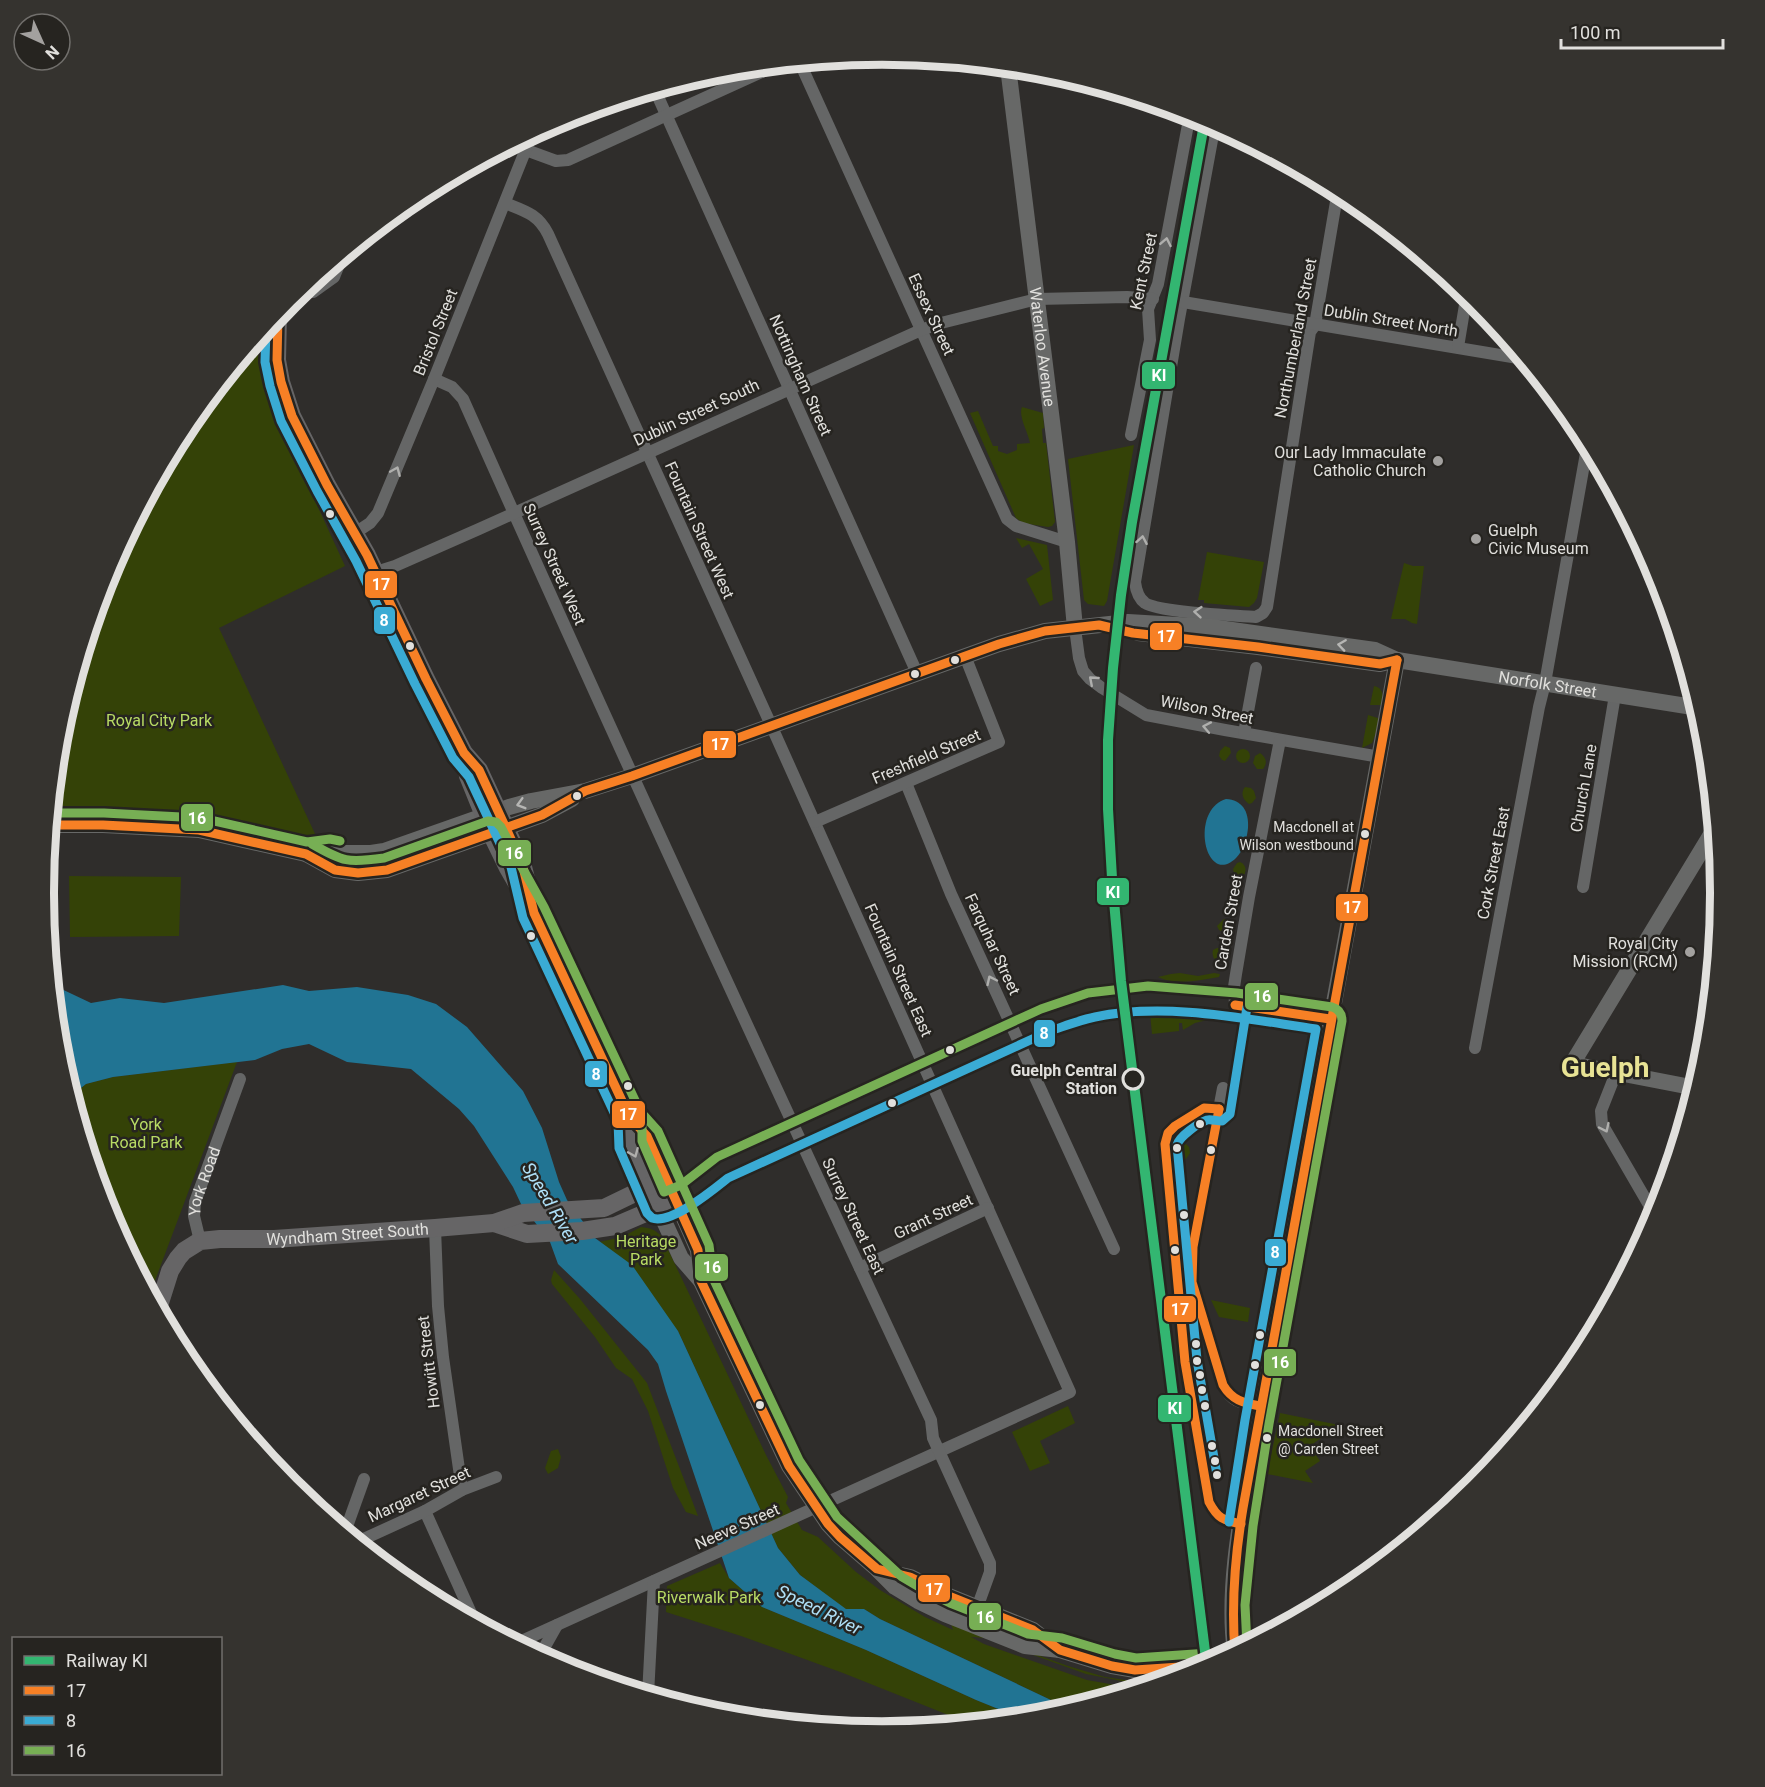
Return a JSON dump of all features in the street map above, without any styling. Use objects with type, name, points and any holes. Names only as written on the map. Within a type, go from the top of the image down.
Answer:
[{"type":"main road","name":"Waterloo Avenue","points":[[1009,75],[1067,542],[1075,628]]},
{"type":"main road","points":[[278,328],[281,382],[292,416],[327,485],[376,572],[426,679],[464,753],[468,776],[491,813],[498,831],[522,862],[534,913],[630,1118],[647,1136],[698,1250],[701,1281]]},
{"type":"main road","name":"Norfolk Street","points":[[585,791],[1021,637],[1058,629],[1099,625],[1133,633],[1380,664],[1397,660],[1689,706]]},
{"type":"main road","points":[[1234,1644],[1234,1585],[1260,1406],[1397,660]]},
{"type":"main road","points":[[306,854],[330,851],[342,854],[370,854],[384,851],[531,801],[585,791]]},
{"type":"main road","points":[[57,825],[199,830],[306,854],[335,870],[358,873],[376,872],[542,815],[585,791]]},
{"type":"main road","points":[[1688,1086],[1572,1064],[1709,838]]},
{"type":"main road","points":[[630,1118],[630,1144],[681,1258],[701,1281],[789,1466],[816,1508],[840,1537],[878,1569],[895,1587],[945,1614],[1025,1646],[1060,1650],[1154,1676]]},
{"type":"main road","name":"Wyndham Street South","points":[[200,1241],[274,1239],[494,1223],[523,1214],[604,1208],[666,1178]]},
{"type":"main road","name":"Wyndham Street South","points":[[494,1223],[527,1234],[592,1229],[615,1226],[676,1200]]},
{"type":"main road","name":"York Road","points":[[161,1300],[170,1271],[178,1258],[184,1251],[200,1241]]},
{"type":"main road","points":[[878,1569],[910,1577],[951,1597],[1033,1630],[1060,1650]]},
{"type":"main road","points":[[1135,1670],[1178,1667]]},
{"type":"street","name":"Essex Street","points":[[803,69],[1007,519],[1016,526],[1067,542]]},
{"type":"street","points":[[526,150],[556,161],[568,160],[754,75]]},
{"type":"street","name":"Nottingham Street","points":[[658,96],[917,673]]},
{"type":"street","name":"Kent Street","points":[[1131,435],[1150,340],[1148,309],[1158,284],[1188,124]]},
{"type":"street","points":[[1183,302],[1213,134]]},
{"type":"street","name":"Bristol Street","points":[[355,533],[370,523],[378,513],[528,145]]},
{"type":"street","name":"Northumberland Street","points":[[1183,302],[1135,582],[1139,597],[1147,604],[1171,610],[1256,617],[1267,607],[1310,332],[1315,325],[1336,201]]},
{"type":"street","name":"Fountain Street West","points":[[505,203],[536,217],[544,227],[771,725]]},
{"type":"street","points":[[314,292],[334,277],[337,270]]},
{"type":"street","points":[[1037,299],[1127,297],[1153,299]]},
{"type":"street","name":"Dublin Street South","points":[[376,572],[395,566],[513,514],[921,330],[1037,299]]},
{"type":"street","name":"Dublin Street North","points":[[1183,302],[1513,357]]},
{"type":"street","points":[[1458,347],[1465,305]]},
{"type":"street","points":[[265,342],[278,360]]},
{"type":"street","name":"Surrey Street West","points":[[434,379],[452,387],[463,399],[632,776]]},
{"type":"street","name":"Cork Street East","points":[[1475,1048],[1545,683],[1586,456]]},
{"type":"street","name":"Wilson Street","points":[[1075,628],[1079,658],[1083,671],[1090,680],[1146,714],[1380,757]]},
{"type":"street","name":"Freshfield Street","points":[[815,822],[999,742],[965,656]]},
{"type":"street","points":[[1238,732],[1256,668]]},
{"type":"street","name":"Church Lane","points":[[1583,886],[1615,695]]},
{"type":"street","name":"Fountain Street East","points":[[771,725],[1070,1392]]},
{"type":"street","name":"Carden Street","points":[[1235,1005],[1234,987],[1249,897],[1280,740]]},
{"type":"street","name":"Surrey Street East","points":[[632,776],[931,1420],[933,1438],[990,1563],[990,1572],[977,1608]]},
{"type":"street","name":"Farquhar Street","points":[[906,783],[951,894],[1114,1249]]},
{"type":"street","points":[[1616,1073],[1601,1111],[1602,1124],[1650,1206]]},
{"type":"street","name":"York Road","points":[[200,1241],[194,1216],[195,1202],[240,1078]]},
{"type":"street","points":[[1223,1088],[1193,1247],[1192,1282],[1227,1394],[1243,1403],[1260,1406]]},
{"type":"street","name":"Grant Street","points":[[860,1268],[988,1208]]},
{"type":"street","name":"Howitt Street","points":[[435,1228],[438,1306],[443,1357],[462,1490]]},
{"type":"street","name":"Neeve Street","points":[[523,1640],[1070,1392]]},
{"type":"street","name":"Margaret Street","points":[[364,1539],[425,1511],[462,1490],[496,1477]]},
{"type":"street","points":[[347,1525],[364,1479]]},
{"type":"street","points":[[425,1511],[471,1612]]},
{"type":"street","points":[[648,1688],[654,1581]]},
{"type":"street","points":[[543,1649],[557,1625]]},
{"type":"green space","name":"Royal City Park","points":[[258,349],[274,417],[320,503],[317,505],[345,566],[219,628],[317,838],[168,813],[58,812],[70,732],[82,679],[98,627],[139,527],[194,433],[225,389]]},
{"type":"green space","points":[[1022,407],[1043,413],[1043,443],[1046,443],[1055,522],[1048,527],[1023,523],[1016,518],[970,413],[978,411],[993,446],[998,446],[998,451],[1007,454],[1017,450],[1017,444],[1030,443],[1022,419]]},
{"type":"green space","points":[[1134,445],[1107,601],[1104,606],[1088,604],[1084,600],[1068,459]]},
{"type":"green space","points":[[1016,538],[1047,545],[1053,600],[1040,606],[1026,579],[1043,569],[1029,544],[1022,548]]},
{"type":"green space","points":[[1207,552],[1264,562],[1254,603],[1249,607],[1204,603],[1204,600],[1198,600]]},
{"type":"green space","points":[[1404,563],[1424,566],[1417,624],[1405,619],[1391,619]]},
{"type":"green space","points":[[1374,686],[1381,691],[1383,705],[1370,705]]},
{"type":"green space","points":[[1368,715],[1381,719],[1372,743],[1362,748]]},
{"type":"green space","points":[[1225,746],[1230,748],[1231,753],[1225,761],[1219,756]]},
{"type":"green space","points":[[1240,749],[1246,749],[1250,756],[1246,763],[1240,763],[1236,759],[1236,753]]},
{"type":"green space","points":[[1260,753],[1266,762],[1263,769],[1257,769],[1253,763],[1255,756]]},
{"type":"green space","points":[[1245,787],[1254,791],[1256,798],[1249,804],[1242,794]]},
{"type":"green space","points":[[1240,862],[1244,865],[1245,871],[1244,876],[1239,879],[1235,877],[1233,869]]},
{"type":"green space","points":[[69,876],[181,877],[179,936],[70,937]]},
{"type":"green space","points":[[1224,919],[1233,922],[1231,928],[1223,932],[1217,926]]},
{"type":"green space","points":[[1217,948],[1226,954],[1224,963],[1216,961],[1213,957],[1213,950]]},
{"type":"green space","points":[[1180,973],[1198,976],[1220,974],[1219,977],[1188,982],[1165,980],[1158,977]]},
{"type":"green space","points":[[1162,1012],[1207,1020],[1195,1023],[1183,1030],[1182,1023],[1179,1023],[1179,1031],[1152,1034],[1150,1013]]},
{"type":"green space","name":"York Road Park","points":[[237,1062],[153,1286],[117,1211],[98,1160],[78,1090],[86,1084],[113,1077]]},
{"type":"green space","points":[[1186,1144],[1190,1153],[1186,1159],[1182,1160],[1178,1151]]},
{"type":"green space","name":"Heritage Park","points":[[641,1227],[653,1230],[662,1237],[788,1497],[786,1503],[802,1530],[818,1537],[856,1572],[880,1590],[925,1617],[953,1630],[951,1624],[1068,1666],[1105,1677],[1137,1682],[1132,1683],[1086,1674],[986,1638],[971,1637],[984,1644],[1087,1680],[1122,1686],[1057,1703],[880,1619],[864,1609],[846,1610],[800,1575],[778,1548],[678,1331],[611,1251],[599,1242],[622,1237]]},
{"type":"green space","points":[[554,1270],[647,1383],[698,1516],[686,1512],[673,1488],[648,1411],[632,1379],[616,1368],[595,1337],[552,1284]]},
{"type":"green space","points":[[1211,1300],[1250,1308],[1248,1322],[1219,1317]]},
{"type":"green space","points":[[1068,1406],[1075,1423],[1040,1441],[1050,1463],[1030,1471],[1012,1432]]},
{"type":"green space","points":[[1280,1413],[1339,1425],[1310,1446],[1320,1461],[1305,1471],[1313,1483],[1267,1474]]},
{"type":"green space","points":[[558,1449],[561,1457],[558,1468],[548,1474],[545,1468],[551,1451]]},
{"type":"green space","name":"Riverwalk Park","points":[[720,1563],[729,1578],[762,1607],[1007,1712],[956,1718],[843,1673],[666,1612],[667,1586]]},
{"type":"water","points":[[1226,799],[1243,807],[1247,816],[1248,828],[1241,851],[1236,858],[1225,865],[1216,863],[1209,855],[1205,830],[1208,817],[1215,806]]},
{"type":"water","name":"Speed River","points":[[283,985],[309,991],[357,987],[408,995],[436,1004],[467,1027],[523,1091],[542,1128],[567,1200],[595,1238],[632,1265],[678,1331],[778,1548],[800,1575],[846,1609],[864,1609],[880,1619],[1057,1703],[1007,1712],[762,1607],[729,1578],[658,1364],[648,1350],[558,1264],[550,1242],[521,1204],[513,1187],[474,1126],[459,1109],[411,1069],[347,1062],[309,1044],[282,1049],[255,1060],[113,1077],[86,1084],[78,1090],[60,988],[91,1003],[120,998],[164,1003]]},
{"type":"rail line","name":"KI","points":[[1203,129],[1132,522],[1121,595],[1108,740],[1108,809],[1121,981],[1206,1656]]},
{"type":"transit line","name":"17","points":[[278,328],[277,360],[281,382],[292,416],[327,485],[367,555],[464,753],[479,770],[522,863],[534,913],[630,1118],[647,1136],[698,1250],[701,1281],[789,1466],[828,1524],[877,1569],[910,1577],[951,1597],[1033,1630],[1060,1650],[1112,1666],[1135,1670],[1178,1667]]},
{"type":"transit line","name":"8","points":[[266,341],[265,362],[281,421],[356,561],[453,758],[469,777],[511,867],[523,918],[618,1121],[619,1148],[647,1213],[652,1218],[660,1219],[680,1212],[728,1178],[1050,1031],[1084,1020],[1122,1013],[1177,1012],[1234,1017],[1316,1029],[1245,1420],[1229,1522]]},
{"type":"transit line","name":"17","points":[[57,825],[199,830],[306,854],[335,870],[358,873],[387,870],[542,815],[585,791],[999,644],[1045,631],[1099,625],[1133,633],[1380,664],[1397,660]]},
{"type":"transit line","name":"17","points":[[1235,1643],[1235,1580],[1243,1508],[1397,660]]},
{"type":"transit line","name":"16","points":[[58,813],[201,818],[307,842],[330,839],[340,841]]},
{"type":"transit line","name":"16","points":[[312,844],[346,860],[372,860],[384,858],[488,821],[496,822],[501,827],[544,907],[640,1111],[658,1131],[709,1245],[713,1278],[799,1460],[837,1517],[902,1577],[950,1603],[1028,1634],[1062,1638],[1136,1658],[1209,1653]]},
{"type":"transit line","name":"16","points":[[642,1118],[642,1141],[664,1192],[681,1185],[717,1157],[1041,1009],[1088,993],[1148,986],[1237,993],[1332,1007],[1338,1010],[1342,1021],[1269,1424],[1253,1526],[1245,1605],[1247,1638]]},
{"type":"transit line","name":"17","points":[[1235,1005],[1330,1019]]},
{"type":"transit line","name":"8","points":[[1217,1475],[1197,1360],[1177,1145],[1185,1134],[1199,1124],[1209,1120],[1222,1121],[1230,1114],[1247,1007]]},
{"type":"transit line","name":"17","points":[[1219,1109],[1204,1108],[1175,1126],[1168,1133],[1165,1144],[1185,1362],[1209,1502],[1222,1518],[1241,1524]]},
{"type":"transit line","name":"17","points":[[1219,1109],[1193,1247],[1192,1282],[1223,1385],[1238,1400],[1260,1406]]},
{"type":"place","name":"Our Lady Immaculate Catholic Church","points":[[1438,461]]},
{"type":"place","name":"Guelph Civic Museum","points":[[1476,539]]},
{"type":"place","name":"Macdonell at Wilson westbound","points":[[1365,834]]},
{"type":"place","name":"Royal City Mission (RCM)","points":[[1690,952]]},
{"type":"place","name":"Guelph Central Station","points":[[1133,1079]]},
{"type":"place","name":"Macdonell Street @ Carden Street","points":[[1267,1438]]},
{"type":"district","name":"Guelph","points":[[1605,1067]]}]
